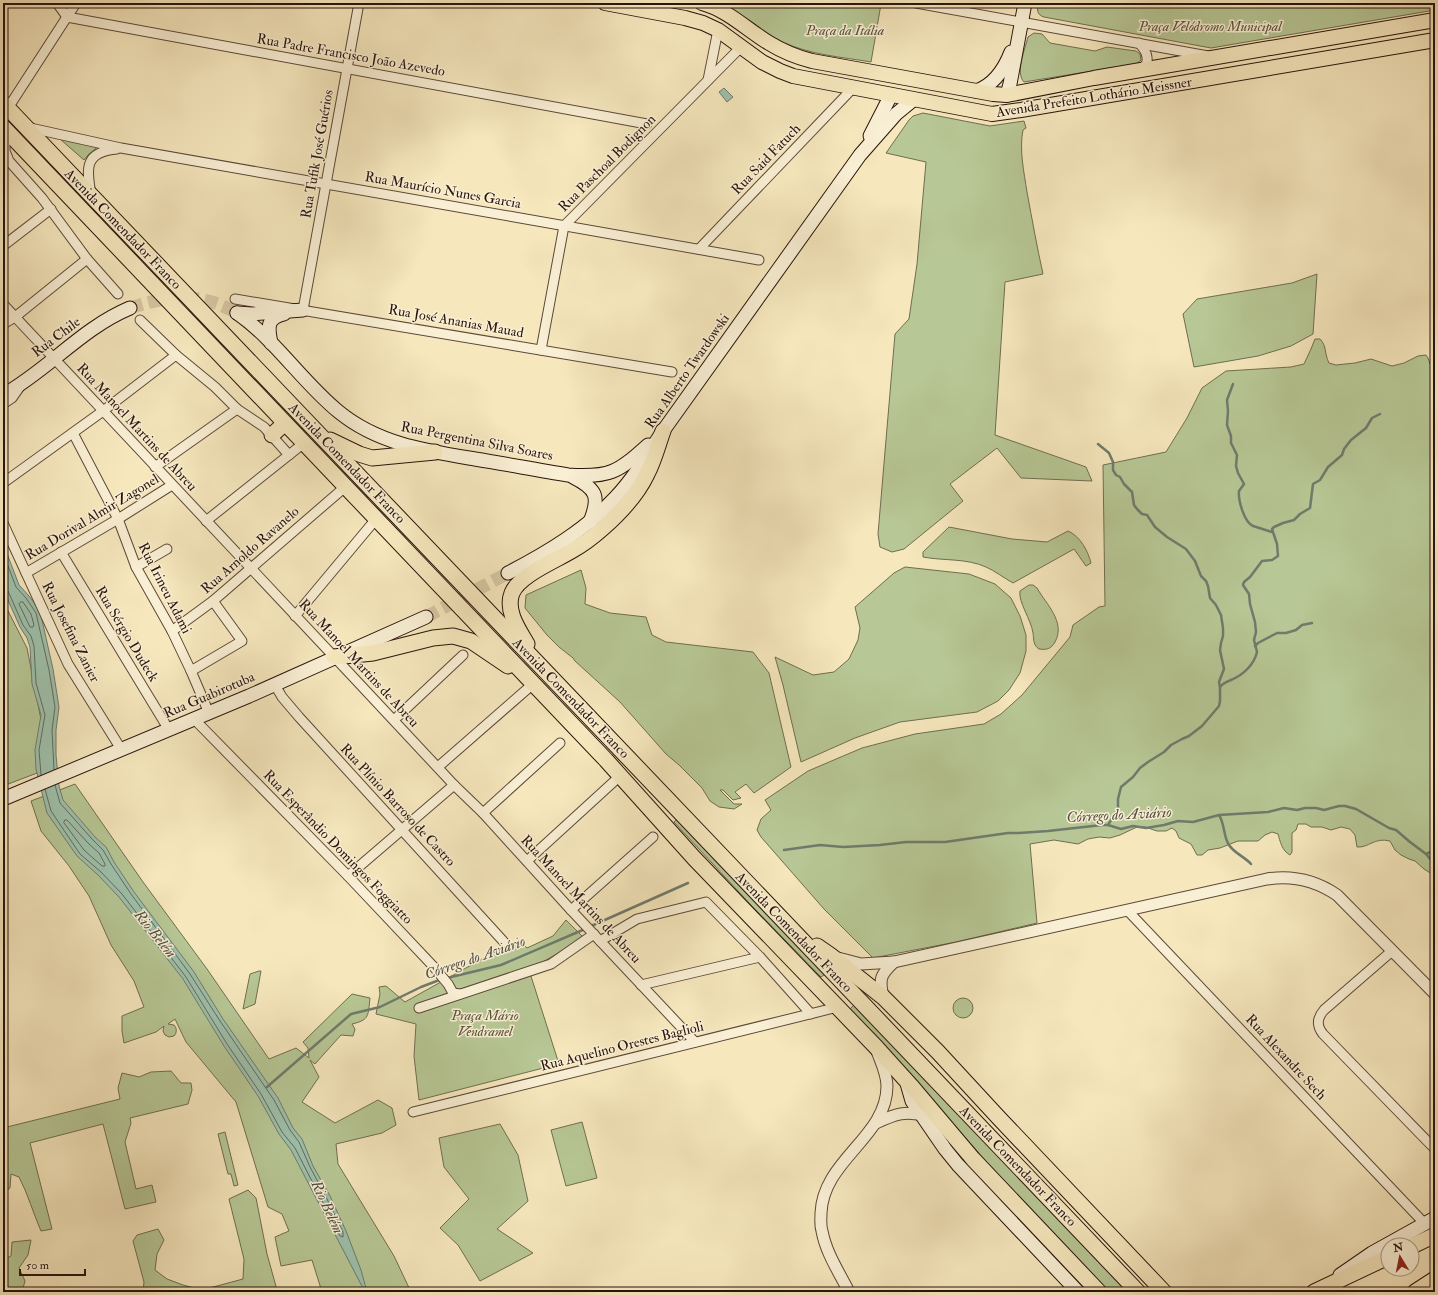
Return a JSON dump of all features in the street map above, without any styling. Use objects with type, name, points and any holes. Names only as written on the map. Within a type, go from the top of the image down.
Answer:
[{"type":"highway","name":"Avenida Comendador Franco","points":[[5,105],[1138,1292]]},
{"type":"highway","name":"Avenida Comendador Franco","points":[[4,128],[529,679],[694,858],[876,1047],[978,1164],[1099,1292]]},
{"type":"highway","points":[[272,435],[285,423]]},
{"type":"highway","points":[[536,661],[514,620],[511,610],[512,593],[523,580],[531,574],[576,549],[617,515],[640,487],[648,473],[663,431]]},
{"type":"highway","points":[[322,436],[359,454],[372,458],[435,452]]},
{"type":"highway","points":[[334,657],[373,653],[427,639],[453,636],[471,641],[502,663],[529,679]]},
{"type":"highway","points":[[791,928],[830,955],[883,997],[958,1072],[998,1117],[1164,1292]]},
{"type":"highway","points":[[919,1034],[927,1056],[960,1105]]},
{"type":"highway","points":[[1420,1242],[1435,1235]]},
{"type":"highway","points":[[1317,1290],[1380,1261]]},
{"type":"highway","points":[[1415,1292],[1435,1279]]},
{"type":"main road","name":"Avenida Prefeito Lothário Meissner","points":[[605,3],[652,7],[695,20],[718,30],[762,62],[780,71],[805,79],[987,114],[1012,112],[1435,40]]},
{"type":"main road","name":"Avenida Prefeito Lothário Meissner","points":[[702,3],[723,7],[773,46],[800,58],[919,81],[993,94],[1007,95],[1094,78],[1435,20]]},
{"type":"main road","points":[[987,114],[1000,105],[1007,95],[1025,3]]},
{"type":"main road","points":[[976,91],[991,84],[1000,73],[1008,60],[1021,22]]},
{"type":"main road","points":[[1298,43],[1301,62]]},
{"type":"main road","points":[[1094,78],[1097,97]]},
{"type":"main road","points":[[891,96],[901,85],[919,81]]},
{"type":"main road","name":"Rua Alberto Twardowski","points":[[860,155],[891,96]]},
{"type":"main road","name":"Rua Alberto Twardowski","points":[[508,573],[561,543],[590,522],[626,485],[860,155],[901,109],[913,100]]},
{"type":"main road","name":"Rua Chile","points":[[3,395],[24,382],[101,323],[130,308]]},
{"type":"main road","points":[[271,343],[269,327],[271,321],[275,317],[303,310]]},
{"type":"main road","name":"Rua Pergentina Silva Soares","points":[[303,310],[252,314],[237,313],[248,320],[328,402],[362,428],[385,438],[435,452],[568,475],[598,476],[620,468],[629,462],[663,431]]},
{"type":"main road","name":"Rua Pergentina Silva Soares","points":[[568,475],[588,486],[593,492],[595,502],[594,511],[590,522]]},
{"type":"main road","name":"Rua Guabirotuba","points":[[3,799],[209,713],[426,617]]},
{"type":"main road","name":"Avenida Comendador Franco","points":[[906,1080],[912,1101],[958,1165],[1078,1292]]},
{"type":"main road","points":[[1317,1290],[1372,1253],[1430,1221]]},
{"type":"street","points":[[57,3],[67,17]]},
{"type":"street","points":[[5,105],[76,3]]},
{"type":"street","name":"Rua Tufik José Guérios","points":[[303,310],[359,3]]},
{"type":"street","points":[[916,3],[1217,57]]},
{"type":"street","name":"Rua Padre Francisco João Azevedo","points":[[67,17],[647,124]]},
{"type":"street","points":[[708,80],[718,30]]},
{"type":"street","points":[[1139,43],[1148,56],[1147,63],[1144,68],[1140,70]]},
{"type":"street","name":"Rua Paschoal Bodignon","points":[[541,350],[564,226],[741,47]]},
{"type":"street","name":"Rua Said Fatuch","points":[[699,249],[853,88]]},
{"type":"street","name":"Rua Maurício Nunes Garcia","points":[[25,126],[122,148],[759,260]]},
{"type":"street","name":"Avenida Comendador Franco","points":[[4,128],[5,150],[9,161],[51,209],[87,259],[118,294]]},
{"type":"street","name":"Rua Maurício Nunes Garcia","points":[[91,195],[88,170],[90,161],[99,153],[122,148]]},
{"type":"street","points":[[3,246],[51,209]]},
{"type":"street","points":[[3,324],[15,317],[87,259]]},
{"type":"street","name":"Rua José Ananias Mauad","points":[[235,299],[672,372]]},
{"type":"street","name":"Rua Manoel Martins de Abreu","points":[[3,304],[438,768],[482,813],[695,1042]]},
{"type":"street","points":[[140,320],[176,355],[215,387],[236,409],[264,427],[289,455]]},
{"type":"street","points":[[3,483],[103,411],[176,355]]},
{"type":"street","points":[[3,387],[24,382]]},
{"type":"street","points":[[3,404],[12,398],[24,382]]},
{"type":"street","points":[[155,467],[236,409]]},
{"type":"street","name":"Rua Irineu Adami","points":[[73,433],[118,519],[136,567],[172,631],[209,713]]},
{"type":"street","points":[[206,521],[304,444]]},
{"type":"street","name":"Rua Dorival Almir Zagonel","points":[[26,573],[118,519],[172,484]]},
{"type":"street","name":"Rua Arnoldo Ravanelo","points":[[172,631],[213,601],[346,487]]},
{"type":"street","points":[[295,616],[376,519]]},
{"type":"street","name":"Rua Josefina Zanier","points":[[3,523],[68,664],[121,749]]},
{"type":"street","points":[[136,567],[168,549]]},
{"type":"street","name":"Rua Sérgio Dudeck","points":[[61,552],[169,730]]},
{"type":"street","points":[[191,671],[242,640],[213,601]]},
{"type":"street","points":[[394,720],[463,655]]},
{"type":"street","points":[[438,768],[529,679]]},
{"type":"street","name":"Rua Plínio Barroso de Castro","points":[[275,684],[282,697],[299,717],[504,942]]},
{"type":"street","name":"Rua Esperândio Domingos Foggiatto","points":[[194,719],[348,876],[441,974],[453,993],[460,994]]},
{"type":"street","points":[[482,813],[560,743]]},
{"type":"street","points":[[527,861],[620,776]]},
{"type":"street","points":[[348,876],[454,785]]},
{"type":"street","points":[[573,912],[653,837]]},
{"type":"street","points":[[830,955],[848,962],[861,964],[894,962],[1267,879],[1286,877],[1296,878],[1317,884],[1337,895],[1435,994]]},
{"type":"street","points":[[600,941],[638,919],[706,902],[760,957],[811,1014]]},
{"type":"street","name":"Rua Alexandre Sech","points":[[1127,910],[1430,1221]]},
{"type":"street","points":[[419,1008],[551,964],[592,933]]},
{"type":"street","points":[[1392,950],[1324,1010],[1318,1018],[1317,1023],[1323,1034],[1435,1149]]},
{"type":"street","points":[[641,985],[760,957]]},
{"type":"street","points":[[883,997],[880,984],[881,977],[885,970],[894,962]]},
{"type":"street","name":"Rua Aquelino Orestes Baglioli","points":[[413,1112],[838,1007]]},
{"type":"street","points":[[849,1292],[829,1253],[822,1231],[822,1202],[826,1188],[834,1173],[876,1123],[883,1108],[887,1086],[876,1047]]},
{"type":"street","points":[[876,1123],[892,1115],[907,1112],[920,1114],[941,1121]]},
{"type":"green space","name":"Praça da Itália","points":[[729,3],[881,4],[871,62],[804,50],[783,42],[755,26],[728,7]]},
{"type":"green space","name":"Praça Velódromo Municipal","points":[[1038,3],[1435,3],[1435,10],[1211,48],[1044,17],[1038,12]]},
{"type":"green space","points":[[1034,33],[1042,34],[1050,43],[1095,51],[1107,47],[1136,51],[1140,54],[1141,60],[1136,64],[1024,82],[1020,73],[1022,61],[1028,37]]},
{"type":"green space","points":[[923,113],[990,126],[1024,121],[1026,128],[1023,130],[1022,138],[1022,161],[1043,274],[1005,282],[995,435],[1086,467],[1092,481],[1021,478],[997,448],[950,484],[963,501],[904,549],[892,552],[880,547],[878,534],[895,334],[909,319],[917,264],[926,162],[886,153],[909,120],[913,116]]},
{"type":"green space","points":[[60,139],[100,145],[84,160]]},
{"type":"green space","points":[[1317,274],[1313,334],[1291,346],[1258,356],[1194,367],[1183,314],[1197,299],[1292,283]]},
{"type":"green space","points":[[198,309],[372,493],[367,499],[189,310]]},
{"type":"green space","points":[[1315,339],[1320,339],[1325,347],[1326,356],[1329,363],[1336,365],[1355,363],[1371,359],[1392,366],[1404,363],[1418,356],[1426,355],[1430,364],[1435,368],[1435,876],[1415,861],[1401,855],[1395,850],[1390,841],[1380,840],[1365,846],[1357,847],[1355,835],[1350,829],[1341,827],[1331,830],[1322,827],[1311,827],[1306,824],[1298,824],[1296,830],[1292,833],[1292,852],[1290,855],[1283,848],[1278,834],[1272,832],[1265,835],[1258,841],[1238,841],[1220,848],[1208,850],[1202,855],[1197,855],[1191,844],[1179,838],[1176,831],[1172,828],[1166,831],[1157,831],[1145,827],[1137,827],[1110,838],[1099,837],[1088,839],[1078,844],[1054,840],[1030,844],[1037,923],[956,942],[873,958],[824,909],[761,837],[757,830],[761,819],[771,810],[765,800],[808,771],[862,748],[915,734],[984,724],[1001,714],[1022,695],[1070,637],[1073,625],[1099,607],[1105,606],[1103,465],[1166,452],[1187,418],[1202,388],[1226,371],[1291,367],[1304,364]]},
{"type":"green space","points":[[949,527],[1012,539],[1047,542],[1068,531],[1076,536],[1083,544],[1091,563],[1086,566],[1074,549],[1013,583],[978,564],[923,557],[923,552]]},
{"type":"green space","points":[[905,567],[969,574],[995,584],[1011,598],[1020,616],[1026,635],[1026,651],[1020,673],[1009,690],[998,701],[977,712],[900,722],[855,738],[801,762],[775,657],[813,675],[834,672],[849,659],[858,640],[860,628],[855,607],[894,573]]},
{"type":"green space","points":[[581,570],[586,588],[585,604],[610,613],[646,617],[652,635],[666,642],[753,652],[769,673],[791,767],[754,793],[746,784],[735,792],[741,798],[733,800],[723,790],[720,790],[734,804],[742,804],[734,809],[719,807],[710,801],[702,788],[666,754],[620,702],[573,658],[559,647],[525,608],[526,595]]},
{"type":"green space","points":[[1029,585],[1033,585],[1037,588],[1057,620],[1058,635],[1052,646],[1048,648],[1039,649],[1036,646],[1032,628],[1021,600],[1020,591]]},
{"type":"green space","points":[[6,607],[27,648],[43,730],[45,770],[3,786],[3,608]]},
{"type":"green space","points":[[75,784],[143,882],[207,969],[269,1059],[296,1048],[309,1058],[308,1048],[303,1042],[352,994],[370,998],[367,1016],[362,1021],[352,1024],[355,1029],[353,1036],[341,1035],[315,1064],[310,1060],[319,1077],[302,1102],[335,1123],[378,1100],[392,1108],[396,1125],[382,1133],[336,1144],[338,1164],[394,1256],[411,1292],[322,1292],[312,1260],[281,1266],[275,1237],[289,1231],[282,1214],[268,1207],[236,1102],[186,1042],[175,1019],[168,1024],[174,1025],[176,1028],[174,1036],[169,1037],[165,1035],[163,1031],[164,1026],[156,1032],[124,1043],[122,1016],[144,1007],[134,981],[111,945],[89,896],[69,866],[41,831],[31,801]]},
{"type":"green space","points":[[678,818],[827,973],[821,977],[751,905],[674,822]]},
{"type":"green space","name":"Praça Mário Vendramel","points":[[566,920],[584,938],[529,970],[559,1064],[419,1100],[414,1056],[416,1024],[376,1014],[380,994],[379,987],[386,986],[405,1002],[519,940],[527,948],[553,936]]},
{"type":"green space","points":[[261,971],[255,1004],[243,1009],[250,974]]},
{"type":"green space","points":[[959,998],[967,998],[973,1004],[973,1012],[967,1018],[959,1018],[953,1012],[953,1004]]},
{"type":"green space","points":[[857,1002],[1128,1292],[1109,1292],[986,1161],[850,1009]]},
{"type":"green space","points":[[171,1071],[181,1083],[191,1083],[192,1090],[188,1104],[130,1118],[131,1123],[125,1142],[136,1189],[152,1185],[156,1202],[125,1209],[103,1124],[30,1143],[52,1229],[41,1231],[19,1177],[11,1174],[10,1188],[3,1191],[3,1128],[120,1099],[118,1088],[122,1073],[139,1077],[151,1072]]},
{"type":"green space","points":[[582,1122],[597,1178],[566,1186],[551,1130]]},
{"type":"green space","points":[[500,1124],[518,1155],[528,1201],[497,1229],[533,1253],[480,1281],[458,1245],[440,1228],[469,1199],[444,1167],[439,1138]]},
{"type":"green space","points":[[225,1132],[238,1185],[234,1186],[231,1174],[228,1174],[218,1134]]},
{"type":"green space","points":[[248,1190],[256,1198],[267,1254],[277,1290],[276,1292],[143,1292],[144,1282],[133,1241],[137,1235],[158,1229],[164,1240],[157,1254],[155,1270],[167,1279],[202,1290],[243,1279],[244,1259],[229,1199]]},
{"type":"green space","points":[[31,1240],[28,1255],[19,1268],[25,1281],[22,1292],[3,1292],[3,1260],[11,1256],[12,1242]]},
{"type":"water","points":[[724,88],[733,97],[727,102],[719,92]]},
{"type":"water","name":"Rio Belém","points":[[3,543],[19,585],[40,611],[53,669],[59,707],[56,730],[56,755],[59,786],[63,800],[95,837],[106,847],[134,892],[194,972],[223,1019],[278,1098],[293,1128],[302,1139],[313,1166],[330,1196],[346,1231],[361,1270],[367,1292],[365,1292],[291,1150],[279,1134],[258,1096],[224,1046],[183,979],[119,897],[77,856],[47,813],[36,769],[35,750],[41,715],[32,684],[30,647],[3,589]]},
{"type":"waterway","points":[[1233,384],[1227,400],[1227,425],[1231,436],[1231,443],[1237,455],[1236,466],[1238,473],[1244,484],[1239,491],[1241,505],[1244,516],[1250,524],[1272,532]]},
{"type":"waterway","points":[[1108,825],[1118,809],[1118,799],[1121,787],[1133,777],[1140,768],[1164,752],[1171,745],[1189,736],[1202,726],[1219,706],[1220,687],[1222,684],[1235,678],[1251,665],[1257,652],[1254,640],[1256,632],[1249,594],[1243,585],[1244,582],[1250,577],[1262,561],[1272,560],[1278,556],[1277,544],[1272,529],[1283,523],[1294,520],[1310,508],[1313,484],[1320,480],[1328,467],[1342,455],[1344,449],[1351,440],[1366,428],[1372,418],[1380,414]]},
{"type":"waterway","points":[[1098,444],[1109,453],[1113,462],[1113,470],[1132,492],[1134,505],[1137,509],[1142,514],[1147,515],[1155,527],[1167,537],[1186,549],[1195,561],[1201,576],[1206,581],[1210,598],[1216,605],[1221,615],[1223,628],[1220,650],[1224,669],[1219,682],[1220,687]]},
{"type":"waterway","points":[[1255,646],[1277,633],[1286,633],[1296,630],[1302,625],[1312,623]]},
{"type":"waterway","name":"Córrego do Aviário","points":[[784,850],[820,845],[843,847],[906,842],[945,842],[1008,833],[1048,831],[1102,825],[1108,825],[1121,829],[1133,826],[1146,828],[1178,821],[1193,822],[1219,815],[1268,812],[1284,808],[1297,810],[1316,808],[1324,810],[1345,806],[1356,809],[1389,828],[1396,830],[1426,854],[1435,865]]},
{"type":"waterway","points":[[1219,815],[1229,845],[1251,864]]},
{"type":"waterway","points":[[1426,854],[1435,850]]},
{"type":"waterway","name":"Córrego do Aviário","points":[[589,927],[688,883]]},
{"type":"waterway","name":"Córrego do Aviário","points":[[447,978],[501,965],[585,929]]},
{"type":"waterway","name":"Córrego do Aviário","points":[[267,1087],[351,1014],[380,1007],[421,987],[442,979]]},
{"type":"tunnel","points":[[130,308],[158,300],[184,298],[210,302],[223,306],[237,313]]},
{"type":"tunnel","points":[[426,617],[508,573]]}]
